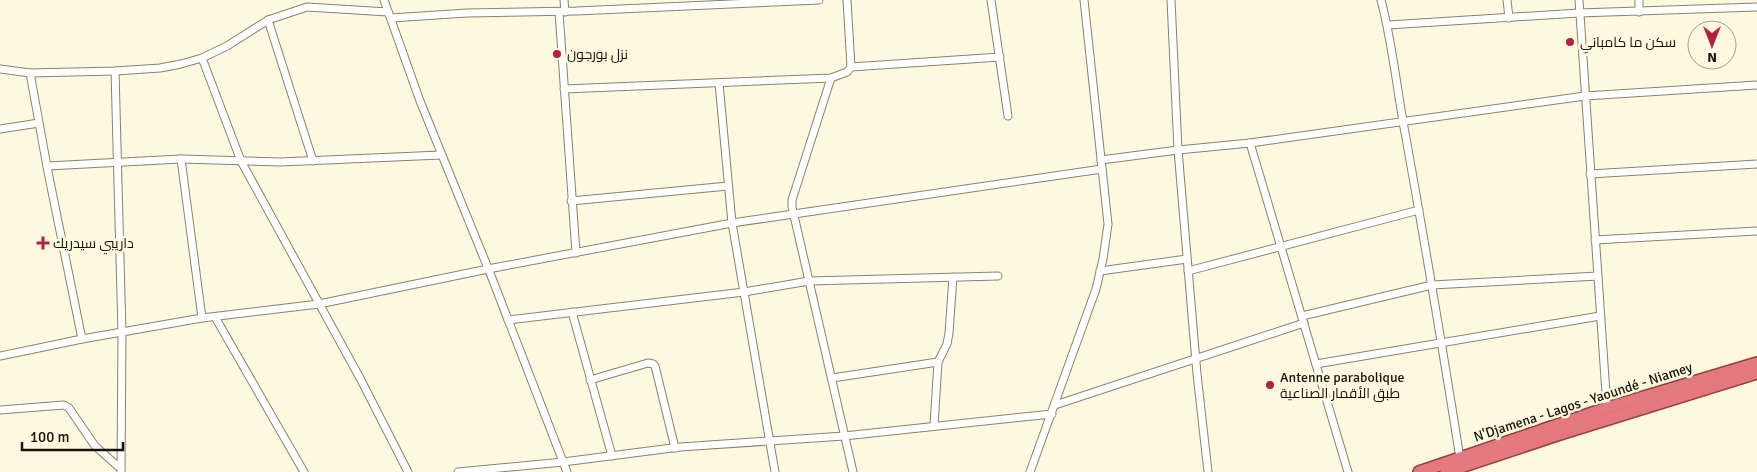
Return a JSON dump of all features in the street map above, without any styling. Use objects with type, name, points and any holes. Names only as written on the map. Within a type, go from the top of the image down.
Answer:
[{"type":"highway","name":"N'Djamena - Lagos - Yaoundé - Niamey","points":[[1446,472],[1757,362]]},
{"type":"highway","name":"N'Djamena - Lagos - Yaoundé - Niamey","points":[[1419,472],[1607,408],[1658,398],[1757,373]]},
{"type":"street","points":[[306,7],[313,0]]},
{"type":"street","points":[[384,0],[441,155],[488,269],[567,472]]},
{"type":"street","points":[[564,0],[562,12],[564,88],[576,253]]},
{"type":"street","points":[[0,69],[30,73],[114,71],[160,68],[181,64],[202,58],[227,46],[268,20],[306,7],[389,15],[562,12],[819,0]]},
{"type":"street","points":[[564,88],[831,78],[847,72],[851,67],[847,0]]},
{"type":"street","points":[[991,0],[1008,116]]},
{"type":"street","points":[[1030,472],[1096,289],[1108,224],[1084,0]]},
{"type":"street","points":[[1171,0],[1178,150],[1195,359],[1208,472]]},
{"type":"street","points":[[1380,0],[1388,25],[1402,120],[1432,285],[1460,458]]},
{"type":"street","points":[[1507,0],[1509,18]]},
{"type":"street","points":[[1579,0],[1607,408]]},
{"type":"street","points":[[1639,0],[1639,12]]},
{"type":"street","points":[[1388,25],[1579,13],[1757,7]]},
{"type":"street","points":[[268,20],[313,160]]},
{"type":"street","points":[[851,67],[1000,57]]},
{"type":"street","points":[[202,58],[241,161],[361,380],[408,472]]},
{"type":"street","points":[[114,71],[122,333],[121,470]]},
{"type":"street","points":[[30,73],[82,339]]},
{"type":"street","points":[[831,78],[792,200],[853,472]]},
{"type":"street","points":[[718,83],[732,223],[775,472]]},
{"type":"street","points":[[1101,160],[1250,143],[1402,120],[1585,96],[1757,85]]},
{"type":"street","points":[[0,129],[39,123]]},
{"type":"street","points":[[1250,143],[1348,472]]},
{"type":"street","points":[[47,166],[181,159],[280,162],[441,155]]},
{"type":"street","points":[[181,159],[202,318]]},
{"type":"street","points":[[1590,174],[1757,164]]},
{"type":"street","points":[[0,356],[82,339],[202,318],[319,304],[488,269],[732,223],[1102,169]]},
{"type":"street","points":[[571,201],[728,186]]},
{"type":"street","points":[[1188,271],[1419,210]]},
{"type":"street","points":[[1595,240],[1757,231]]},
{"type":"street","points":[[1100,271],[1187,259]]},
{"type":"street","points":[[508,320],[744,292],[809,281],[998,276]]},
{"type":"street","points":[[1055,405],[1195,359],[1303,320],[1432,285],[1598,276]]},
{"type":"street","points":[[934,426],[938,362],[947,344],[949,333],[953,277]]},
{"type":"street","points":[[572,312],[612,456]]},
{"type":"street","points":[[1316,364],[1600,316]]},
{"type":"street","points":[[215,317],[304,472]]},
{"type":"street","points":[[832,378],[938,362]]},
{"type":"street","points":[[590,380],[648,363],[653,364],[675,448]]},
{"type":"street","points":[[0,410],[64,405],[69,408],[95,446],[121,470]]},
{"type":"street","points":[[458,472],[563,462],[675,448],[844,436],[1052,414]]},
{"type":"place","name":"سكن ما كامباني","points":[[1570,42]]},
{"type":"place","name":"نزل بورجون","points":[[557,54]]},
{"type":"place","name":"داريبي سيدريك","points":[[43,243]]},
{"type":"place","name":"Antenne parabolique طبق الأقمار الصناعية","points":[[1270,385]]}]
